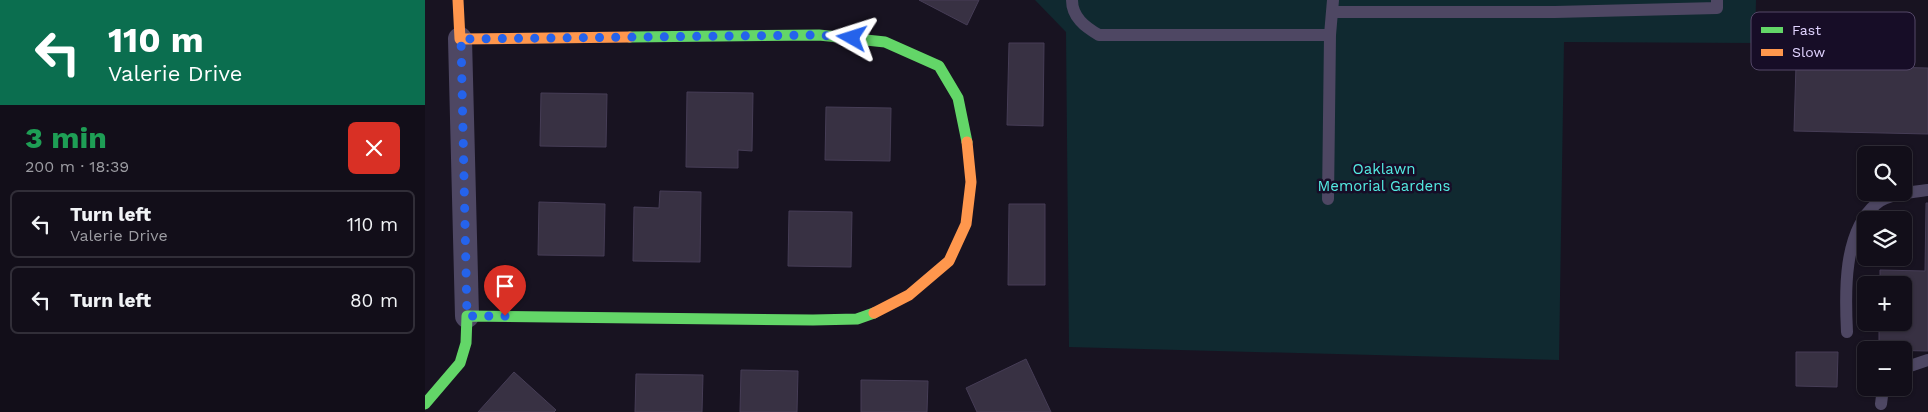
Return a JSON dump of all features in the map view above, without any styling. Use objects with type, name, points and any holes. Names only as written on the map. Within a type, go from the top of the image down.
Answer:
[{"type":"street","points":[[425,404],[460,363],[466,343],[461,39],[458,0]]},
{"type":"street","points":[[461,39],[819,35],[885,42],[939,66],[958,98],[969,150],[971,182],[966,224],[949,261],[909,296],[877,312],[857,319],[467,316]]},
{"type":"lane","points":[[1072,0],[1072,10],[1085,27],[1099,35],[1331,35]]},
{"type":"lane","points":[[1328,199],[1333,6],[1717,8],[1717,0]]},
{"type":"lane","points":[[1847,332],[1846,309],[1849,258],[1858,227],[1877,203],[1897,195],[1928,190]]},
{"type":"lane","points":[[1912,365],[1928,360]]},
{"type":"lane","points":[[1881,404],[1882,396]]},
{"type":"green space","name":"Oaklawn Memorial Gardens","points":[[1035,0],[1756,0],[1756,12],[1751,12],[1751,43],[1564,42],[1559,360],[1069,347],[1066,32]]},
{"type":"building","points":[[919,0],[979,0],[967,25]]},
{"type":"building","points":[[1009,43],[1044,43],[1043,126],[1007,125]]},
{"type":"building","points":[[1915,68],[1928,68],[1928,134],[1794,131],[1796,70],[1915,70]]},
{"type":"building","points":[[687,92],[753,93],[752,151],[738,150],[738,168],[686,167]]},
{"type":"building","points":[[541,93],[607,94],[606,147],[540,146]]},
{"type":"building","points":[[826,107],[891,108],[890,161],[825,160]]},
{"type":"building","points":[[660,191],[701,192],[700,262],[633,261],[634,207],[659,208]]},
{"type":"building","points":[[539,202],[605,204],[604,256],[538,255]]},
{"type":"building","points":[[1926,203],[1928,203],[1928,351],[1912,351],[1912,341],[1879,341],[1879,331],[1912,331],[1912,276],[1880,276],[1880,270],[1925,271]]},
{"type":"building","points":[[1009,204],[1045,204],[1045,285],[1008,285]]},
{"type":"building","points":[[789,211],[852,212],[851,267],[788,266]]},
{"type":"building","points":[[1796,352],[1838,352],[1837,387],[1796,386]]},
{"type":"building","points":[[1026,359],[1051,412],[977,412],[966,388]]},
{"type":"building","points":[[741,370],[798,371],[797,412],[740,412]]},
{"type":"building","points":[[514,372],[556,410],[554,412],[478,412]]},
{"type":"building","points":[[636,374],[703,375],[702,412],[635,412]]},
{"type":"building","points":[[861,380],[928,381],[927,412],[861,412]]},
{"type":"traffic: fast","points":[[630,37],[819,35],[885,42],[939,66],[958,98],[967,142]]},
{"type":"traffic: fast","points":[[425,404],[460,363],[466,343],[467,316],[813,320],[857,319],[874,313]]},
{"type":"traffic: slow","points":[[458,0],[460,39],[630,37]]},
{"type":"traffic: slow","points":[[874,313],[909,295],[949,261],[966,224],[971,182],[967,142]]},
{"type":"route","points":[[505,316],[467,316],[461,39],[819,35],[852,38]]}]
